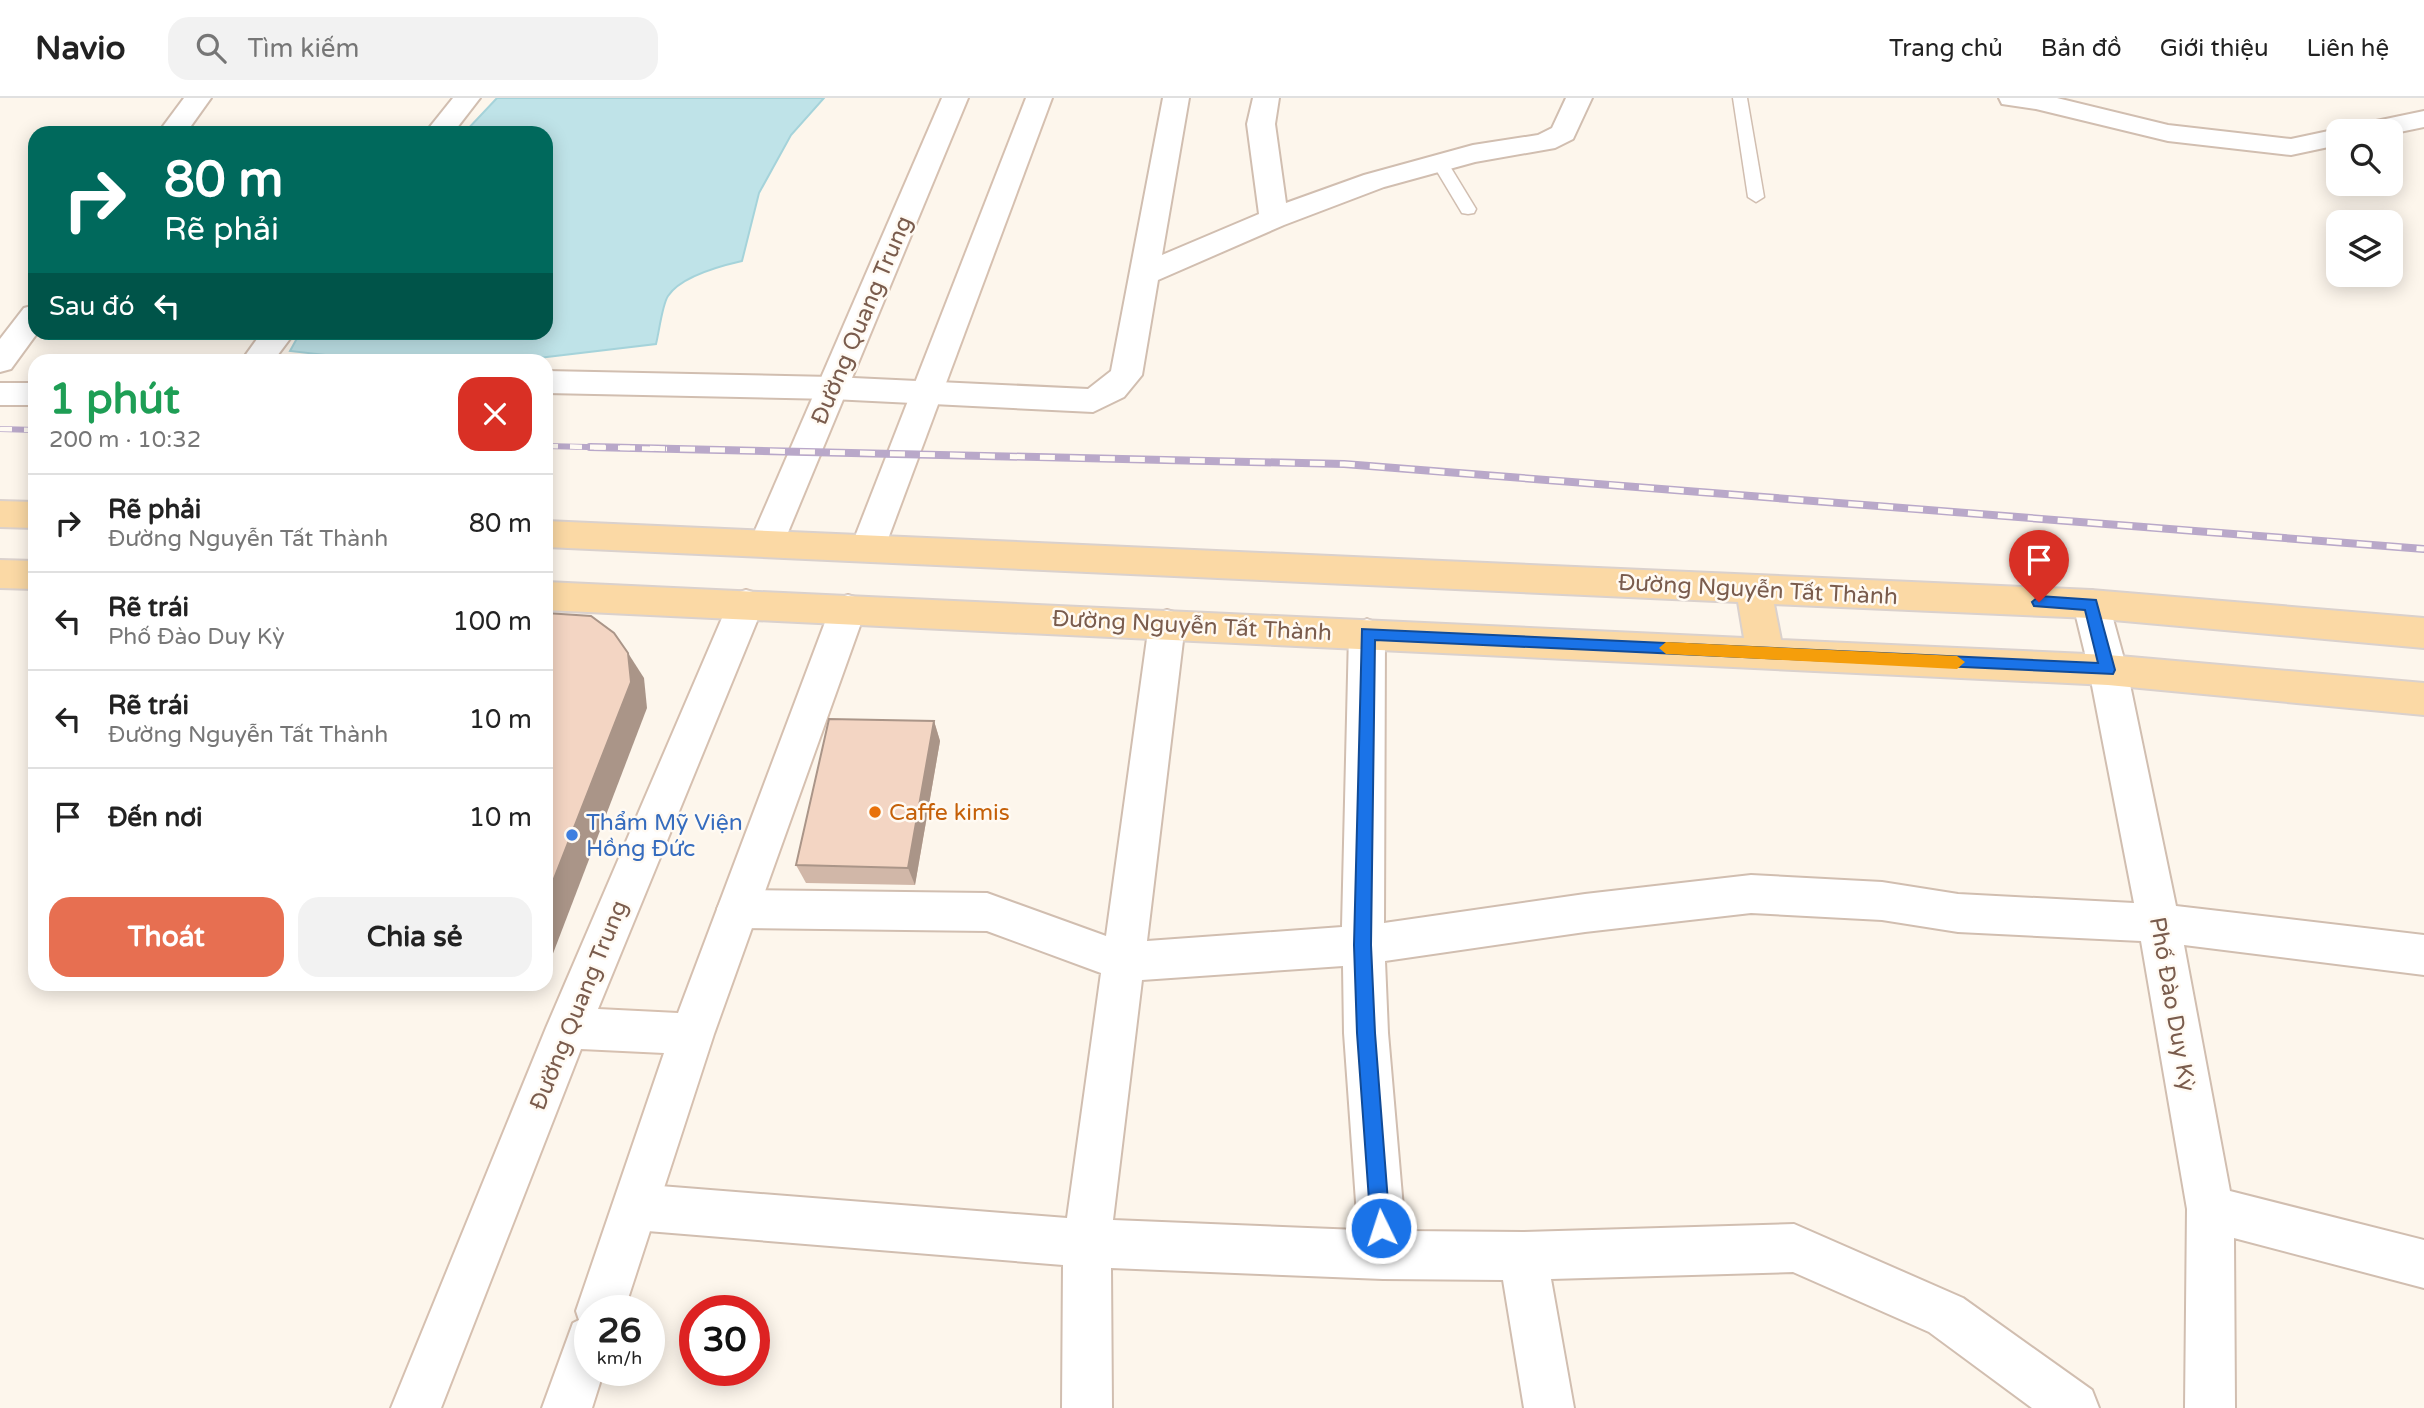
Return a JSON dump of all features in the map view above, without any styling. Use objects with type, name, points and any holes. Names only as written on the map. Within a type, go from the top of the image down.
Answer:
[{"type":"main road","points":[[0,514],[28,515]]},
{"type":"main road","name":"Đường Nguyễn Tất Thành","points":[[553,534],[2091,604],[2424,633]]},
{"type":"main road","points":[[0,574],[28,575]]},
{"type":"main road","points":[[1753,589],[1765,653]]},
{"type":"main road","name":"Đường Nguyễn Tất Thành","points":[[553,596],[2108,670],[2424,699]]},
{"type":"street","points":[[177,126],[198,98]]},
{"type":"street","points":[[445,126],[467,98]]},
{"type":"street","name":"Đường Quang Trung","points":[[767,542],[955,98]]},
{"type":"street","points":[[868,547],[1039,98]]},
{"type":"street","points":[[553,382],[832,388],[1093,401],[1113,389],[1126,375],[1176,98]]},
{"type":"street","points":[[1266,98],[1261,124],[1274,218]]},
{"type":"street","points":[[1146,274],[1274,218],[1374,181],[1440,163],[1545,142],[1563,134],[1579,98]]},
{"type":"street","points":[[2012,98],[2036,101],[2168,133],[2291,147],[2326,140]]},
{"type":"street","points":[[2403,123],[2424,119]]},
{"type":"street","points":[[0,361],[28,324]]},
{"type":"street","points":[[262,354],[273,340]]},
{"type":"street","points":[[0,394],[28,394]]},
{"type":"street","name":"Đường Quang Trung","points":[[416,1408],[568,1028],[746,604]]},
{"type":"street","name":"Phố Đào Duy Kỳ","points":[[2091,604],[2108,670],[2160,923],[2210,1209],[2210,1408]]},
{"type":"street","points":[[605,1295],[692,1034],[848,609]]},
{"type":"street","points":[[1087,1408],[1087,1242],[1167,624]]},
{"type":"street","points":[[1367,634],[1363,945],[1366,1033],[1383,1255]]},
{"type":"street","points":[[738,909],[987,912],[1124,962],[1363,945],[1585,913],[1751,894],[1882,901],[1958,913],[2160,923],[2424,955]]},
{"type":"street","points":[[568,1028],[692,1034]]},
{"type":"street","points":[[635,1207],[1087,1242],[1383,1255],[1523,1256],[1794,1248],[1946,1315],[2074,1408]]},
{"type":"street","points":[[2210,1209],[2424,1264]]},
{"type":"street","points":[[1523,1256],[1549,1408]]},
{"type":"street","points":[[567,1408],[574,1386]]},
{"type":"lane","points":[[1740,98],[1756,197]]},
{"type":"lane","points":[[1440,163],[1468,209]]},
{"type":"water","points":[[497,98],[824,98],[791,135],[759,193],[742,261],[691,277],[674,289],[664,306],[656,344],[553,356],[553,354],[317,354],[290,351],[296,340],[553,340],[553,126],[471,126]]},
{"type":"building","points":[[553,613],[591,616],[614,633],[628,653],[631,682],[553,881]]},
{"type":"building","name":"Caffe kimis","points":[[829,719],[934,721],[908,868],[796,865]]},
{"type":"railway","points":[[0,429],[28,430]]},
{"type":"railway","points":[[553,446],[667,449]]},
{"type":"railway","points":[[590,447],[1344,464],[2424,549]]},
{"type":"slow traffic","points":[[1666,648],[1957,662]]},
{"type":"place","name":"Caffe kimis","points":[[875,812]]},
{"type":"place","name":"Thẩm Mỹ Viện Hồng Đức","points":[[572,835]]},
{"type":"route","points":[[1381,1228],[1366,1033],[1363,945],[1367,634],[2108,670],[2091,604],[2039,602]]}]
